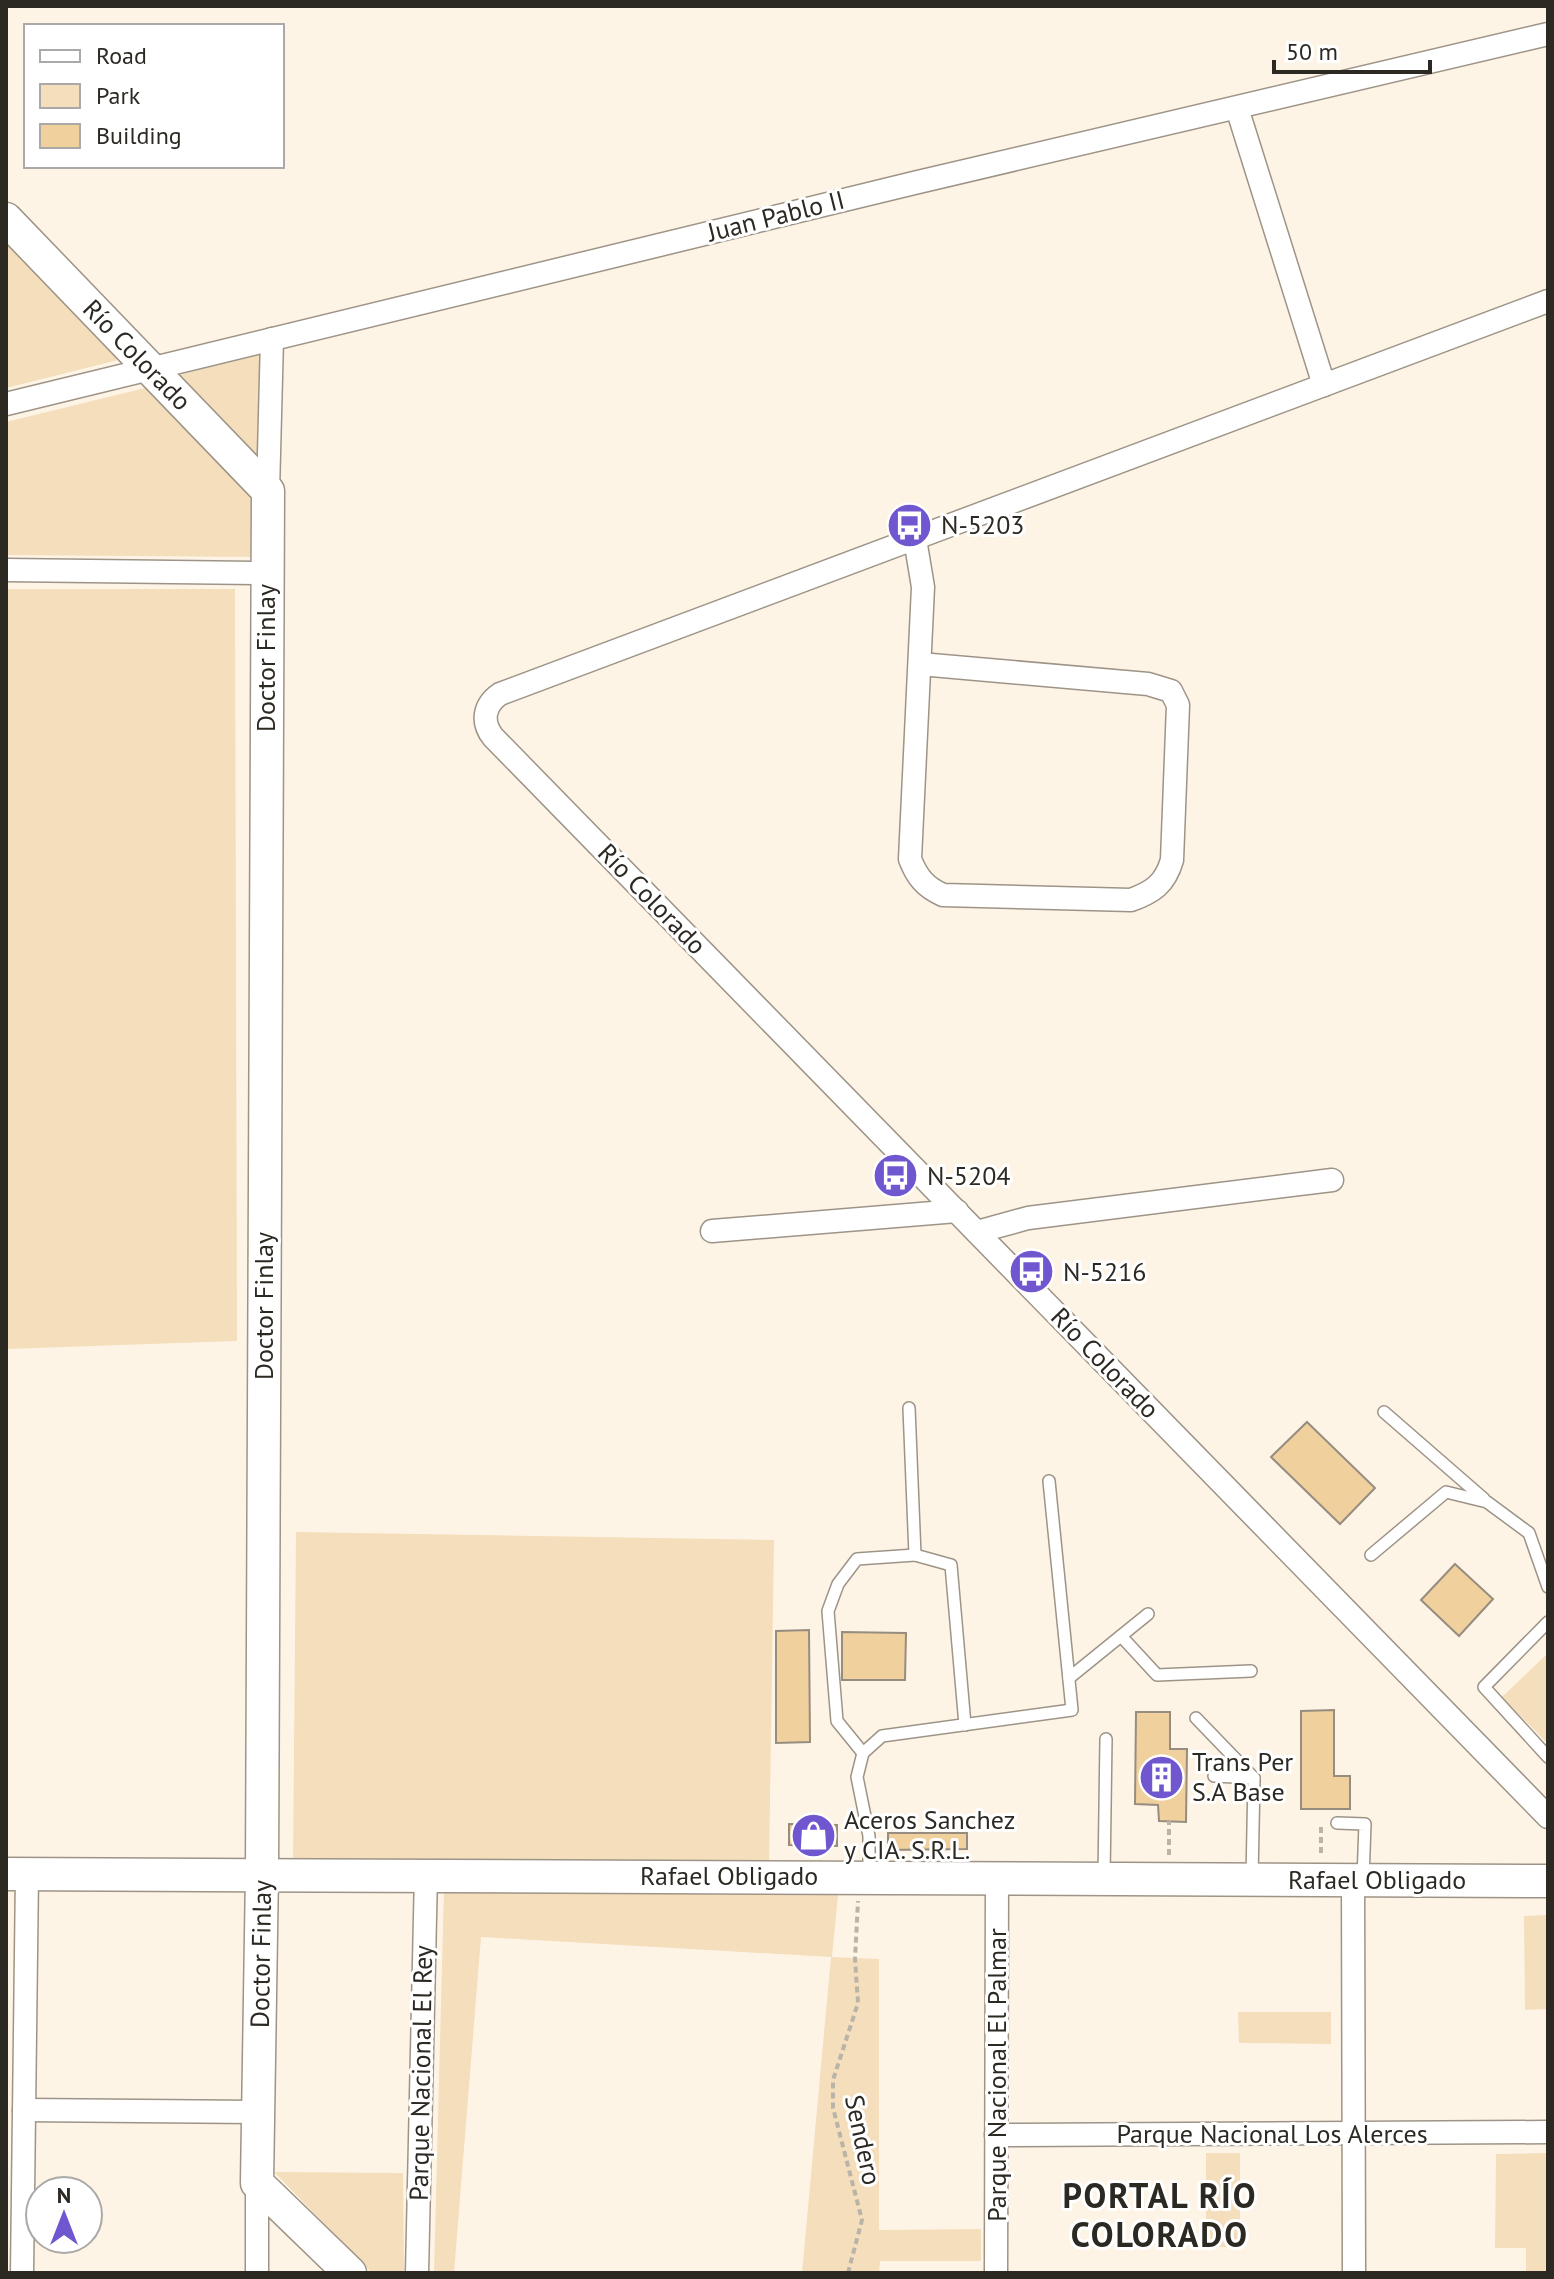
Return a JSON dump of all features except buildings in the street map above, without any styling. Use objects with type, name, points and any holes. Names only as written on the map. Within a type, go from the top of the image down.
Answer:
[{"type":"street","name":"Juan Pablo II","points":[[6,404],[1548,34]]},
{"type":"street","points":[[1237,108],[1324,385]]},
{"type":"street","name":"Río Colorado","points":[[6,219],[268,491]]},
{"type":"street","points":[[920,664],[1148,684],[1171,691],[1178,705],[1172,860],[1167,875],[1153,892],[1131,900],[943,895],[929,888],[916,874],[910,859],[923,587],[915,539],[1548,301]]},
{"type":"street","name":"Doctor Finlay","points":[[257,2273],[262,1872],[266,573],[272,339]]},
{"type":"street","name":"Río Colorado","points":[[915,539],[500,694],[486,712],[487,726],[493,737],[1548,1817]]},
{"type":"street","points":[[6,570],[266,573]]},
{"type":"street","points":[[977,1232],[1028,1218],[1332,1180]]},
{"type":"street","points":[[712,1231],[957,1211]]},
{"type":"street","name":"Rafael Obligado","points":[[17,1874],[262,1872],[1548,1881]]},
{"type":"street","name":"Parque Nacional El Rey","points":[[417,2273],[426,1873]]},
{"type":"street","points":[[17,1874],[24,2110],[22,2273]]},
{"type":"street","name":"Parque Nacional El Palmar","points":[[996,2273],[997,1877]]},
{"type":"street","points":[[1346,1879],[1354,2134],[1354,2273]]},
{"type":"street","points":[[24,2110],[258,2112]]},
{"type":"street","name":"Parque Nacional Los Alerces","points":[[996,2135],[1548,2132]]},
{"type":"street","points":[[257,2183],[350,2273]]},
{"type":"lane","points":[[909,1408],[915,1555]]},
{"type":"lane","points":[[1384,1412],[1487,1502],[1529,1533],[1548,1587]]},
{"type":"lane","points":[[864,1876],[869,1836],[857,1777],[863,1753],[882,1736],[1072,1710],[1049,1481]]},
{"type":"lane","points":[[1371,1555],[1446,1492],[1487,1502]]},
{"type":"lane","points":[[863,1753],[837,1721],[828,1611],[838,1584],[857,1559],[915,1555],[951,1565],[965,1725]]},
{"type":"lane","points":[[1069,1678],[1148,1614]]},
{"type":"lane","points":[[1548,1622],[1484,1687],[1548,1757]]},
{"type":"lane","points":[[1121,1636],[1157,1675],[1251,1671]]},
{"type":"lane","points":[[1196,1718],[1254,1778],[1252,1879]]},
{"type":"lane","points":[[1104,1878],[1106,1739]]},
{"type":"lane","points":[[1214,1776],[1254,1778]]},
{"type":"lane","points":[[1337,1823],[1365,1824],[1346,1879]]},
{"type":"path","points":[[1169,1821],[1169,1878]]},
{"type":"path","points":[[1321,1823],[1346,1879]]},
{"type":"path","name":"Sendero","points":[[848,2273],[862,2220],[833,2108],[833,2080],[858,2003],[855,1959],[864,1876]]},
{"type":"green space","points":[[6,242],[118,360],[6,388]]},
{"type":"green space","points":[[261,352],[258,465],[177,376]]},
{"type":"green space","points":[[149,387],[254,498],[254,557],[6,555],[6,422]]},
{"type":"green space","points":[[6,589],[235,589],[237,1341],[6,1349]]},
{"type":"green space","points":[[296,1532],[774,1540],[769,1866],[293,1860]]},
{"type":"green space","points":[[1548,1653],[1548,1744],[1502,1697]]},
{"type":"green space","points":[[444,1889],[838,1895],[832,1957],[879,1959],[879,2230],[981,2229],[981,2261],[880,2261],[879,2273],[802,2273],[831,1957],[481,1937],[454,2273],[434,2273]]},
{"type":"green space","points":[[1548,1915],[1548,2009],[1525,2010],[1524,1916]]},
{"type":"green space","points":[[1238,2012],[1331,2012],[1331,2044],[1239,2043]]},
{"type":"green space","points":[[1206,2153],[1240,2153],[1240,2247],[1206,2247]]},
{"type":"green space","points":[[1548,2153],[1548,2273],[1526,2273],[1526,2248],[1495,2248],[1496,2154]]},
{"type":"green space","points":[[274,2172],[403,2173],[404,2273],[372,2273]]},
{"type":"place","name":"N-5203","points":[[910,525]]},
{"type":"place","name":"N-5204","points":[[896,1176]]},
{"type":"place","name":"N-5216","points":[[1032,1272]]},
{"type":"place","name":"Trans Per S.A Base","points":[[1161,1777]]},
{"type":"place","name":"Aceros Sanchez y CIA. S.R.L.","points":[[813,1835]]},
{"type":"district","name":"PORTAL RÍO COLORADO","points":[[1160,2216]]}]
